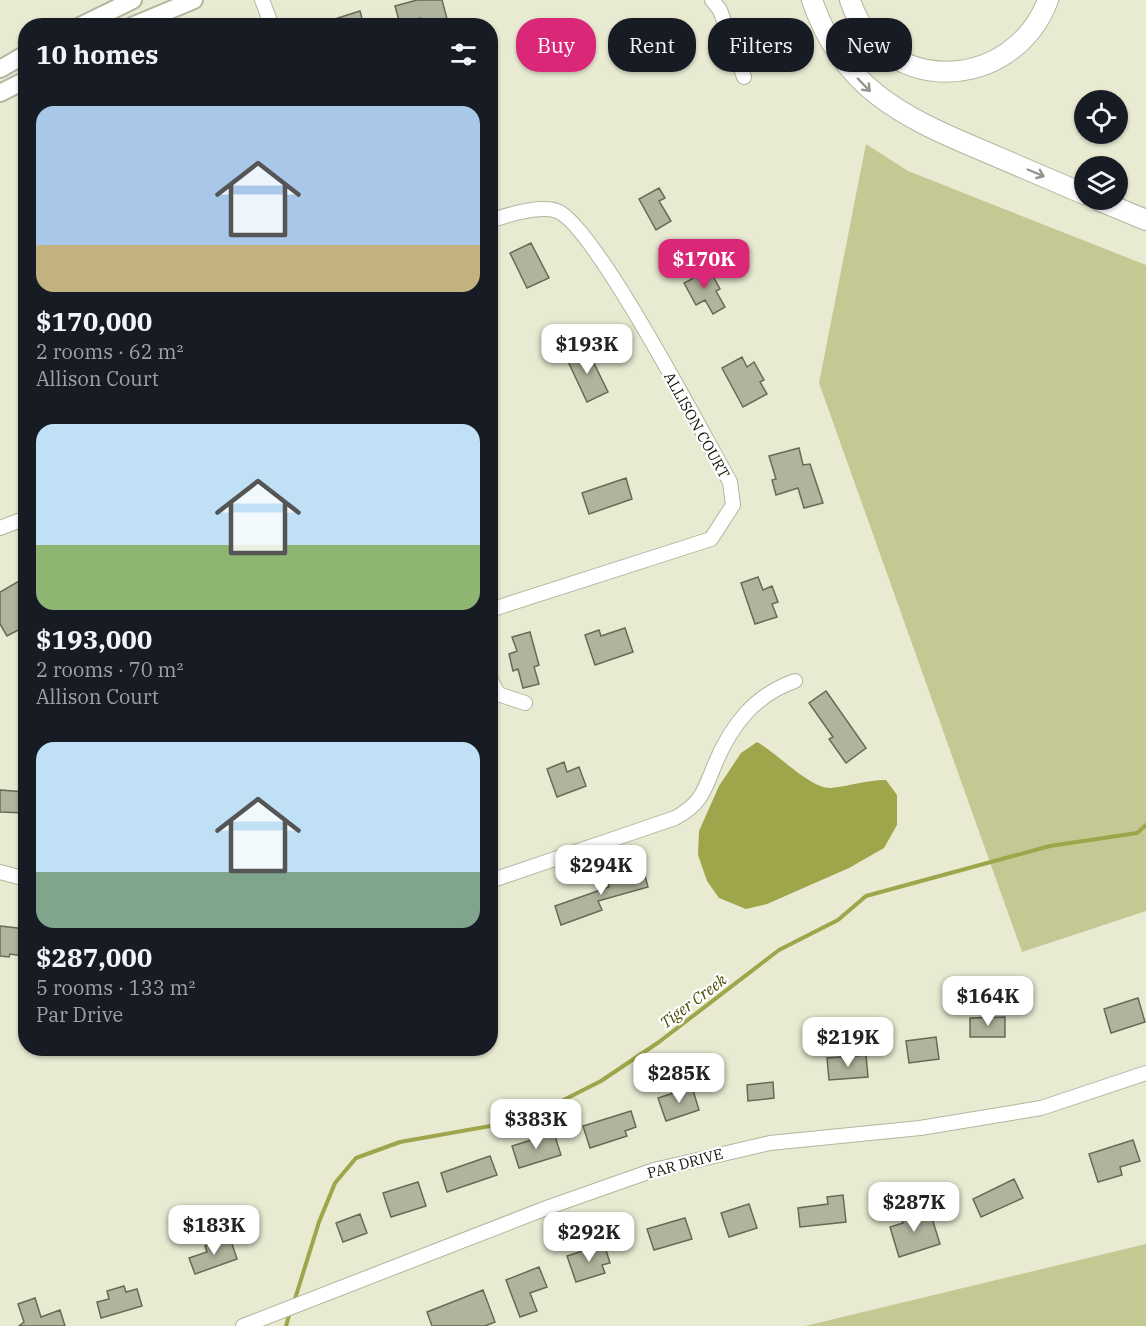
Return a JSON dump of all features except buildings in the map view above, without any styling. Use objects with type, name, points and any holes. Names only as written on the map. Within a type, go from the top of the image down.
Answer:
[{"type":"highway","points":[[812,0],[822,27],[846,65],[886,104],[919,124],[1074,190]]},
{"type":"highway","points":[[850,0],[866,32],[888,53],[913,66],[946,72],[981,67],[1005,56],[1036,26],[1048,0]]},
{"type":"highway","points":[[1122,210],[1146,220]]},
{"type":"main road","points":[[96,18],[133,0]]},
{"type":"main road","points":[[151,18],[194,0]]},
{"type":"main road","points":[[0,69],[18,59]]},
{"type":"main road","points":[[0,93],[18,84]]},
{"type":"street","points":[[262,0],[269,18]]},
{"type":"street","points":[[712,0],[720,10],[744,77]]},
{"type":"street","name":"ALLISON COURT","points":[[498,218],[514,212],[556,211],[570,220],[614,277],[730,482],[733,505],[711,539],[498,607]]},
{"type":"street","points":[[0,528],[18,521]]},
{"type":"street","points":[[498,878],[675,818],[693,808],[705,792],[716,763],[738,719],[751,705],[782,686],[795,681]]},
{"type":"street","points":[[498,694],[525,703]]},
{"type":"street","points":[[0,872],[18,877]]},
{"type":"street","name":"PAR DRIVE","points":[[243,1326],[549,1207],[654,1170],[770,1143],[920,1128],[1041,1108],[1146,1073]]},
{"type":"shaded area","points":[[866,144],[908,171],[1146,265],[1146,911],[1022,952],[819,383]]},
{"type":"shaded area","points":[[757,742],[803,777],[823,787],[831,788],[886,780],[897,795],[897,825],[884,848],[849,868],[767,904],[746,909],[719,898],[707,881],[698,855],[699,831],[719,786],[741,753]]},
{"type":"shaded area","points":[[1146,1244],[1146,1326],[805,1326]]},
{"type":"waterway","name":"Tiger Creek","points":[[294,1302],[319,1222],[335,1183],[356,1158],[400,1142],[524,1120],[601,1081],[659,1042],[779,950],[838,920],[866,896],[1050,846],[1137,833],[1146,825]]},
{"type":"waterway","name":"Tiger Creek","points":[[286,1326],[290,1312]]}]
